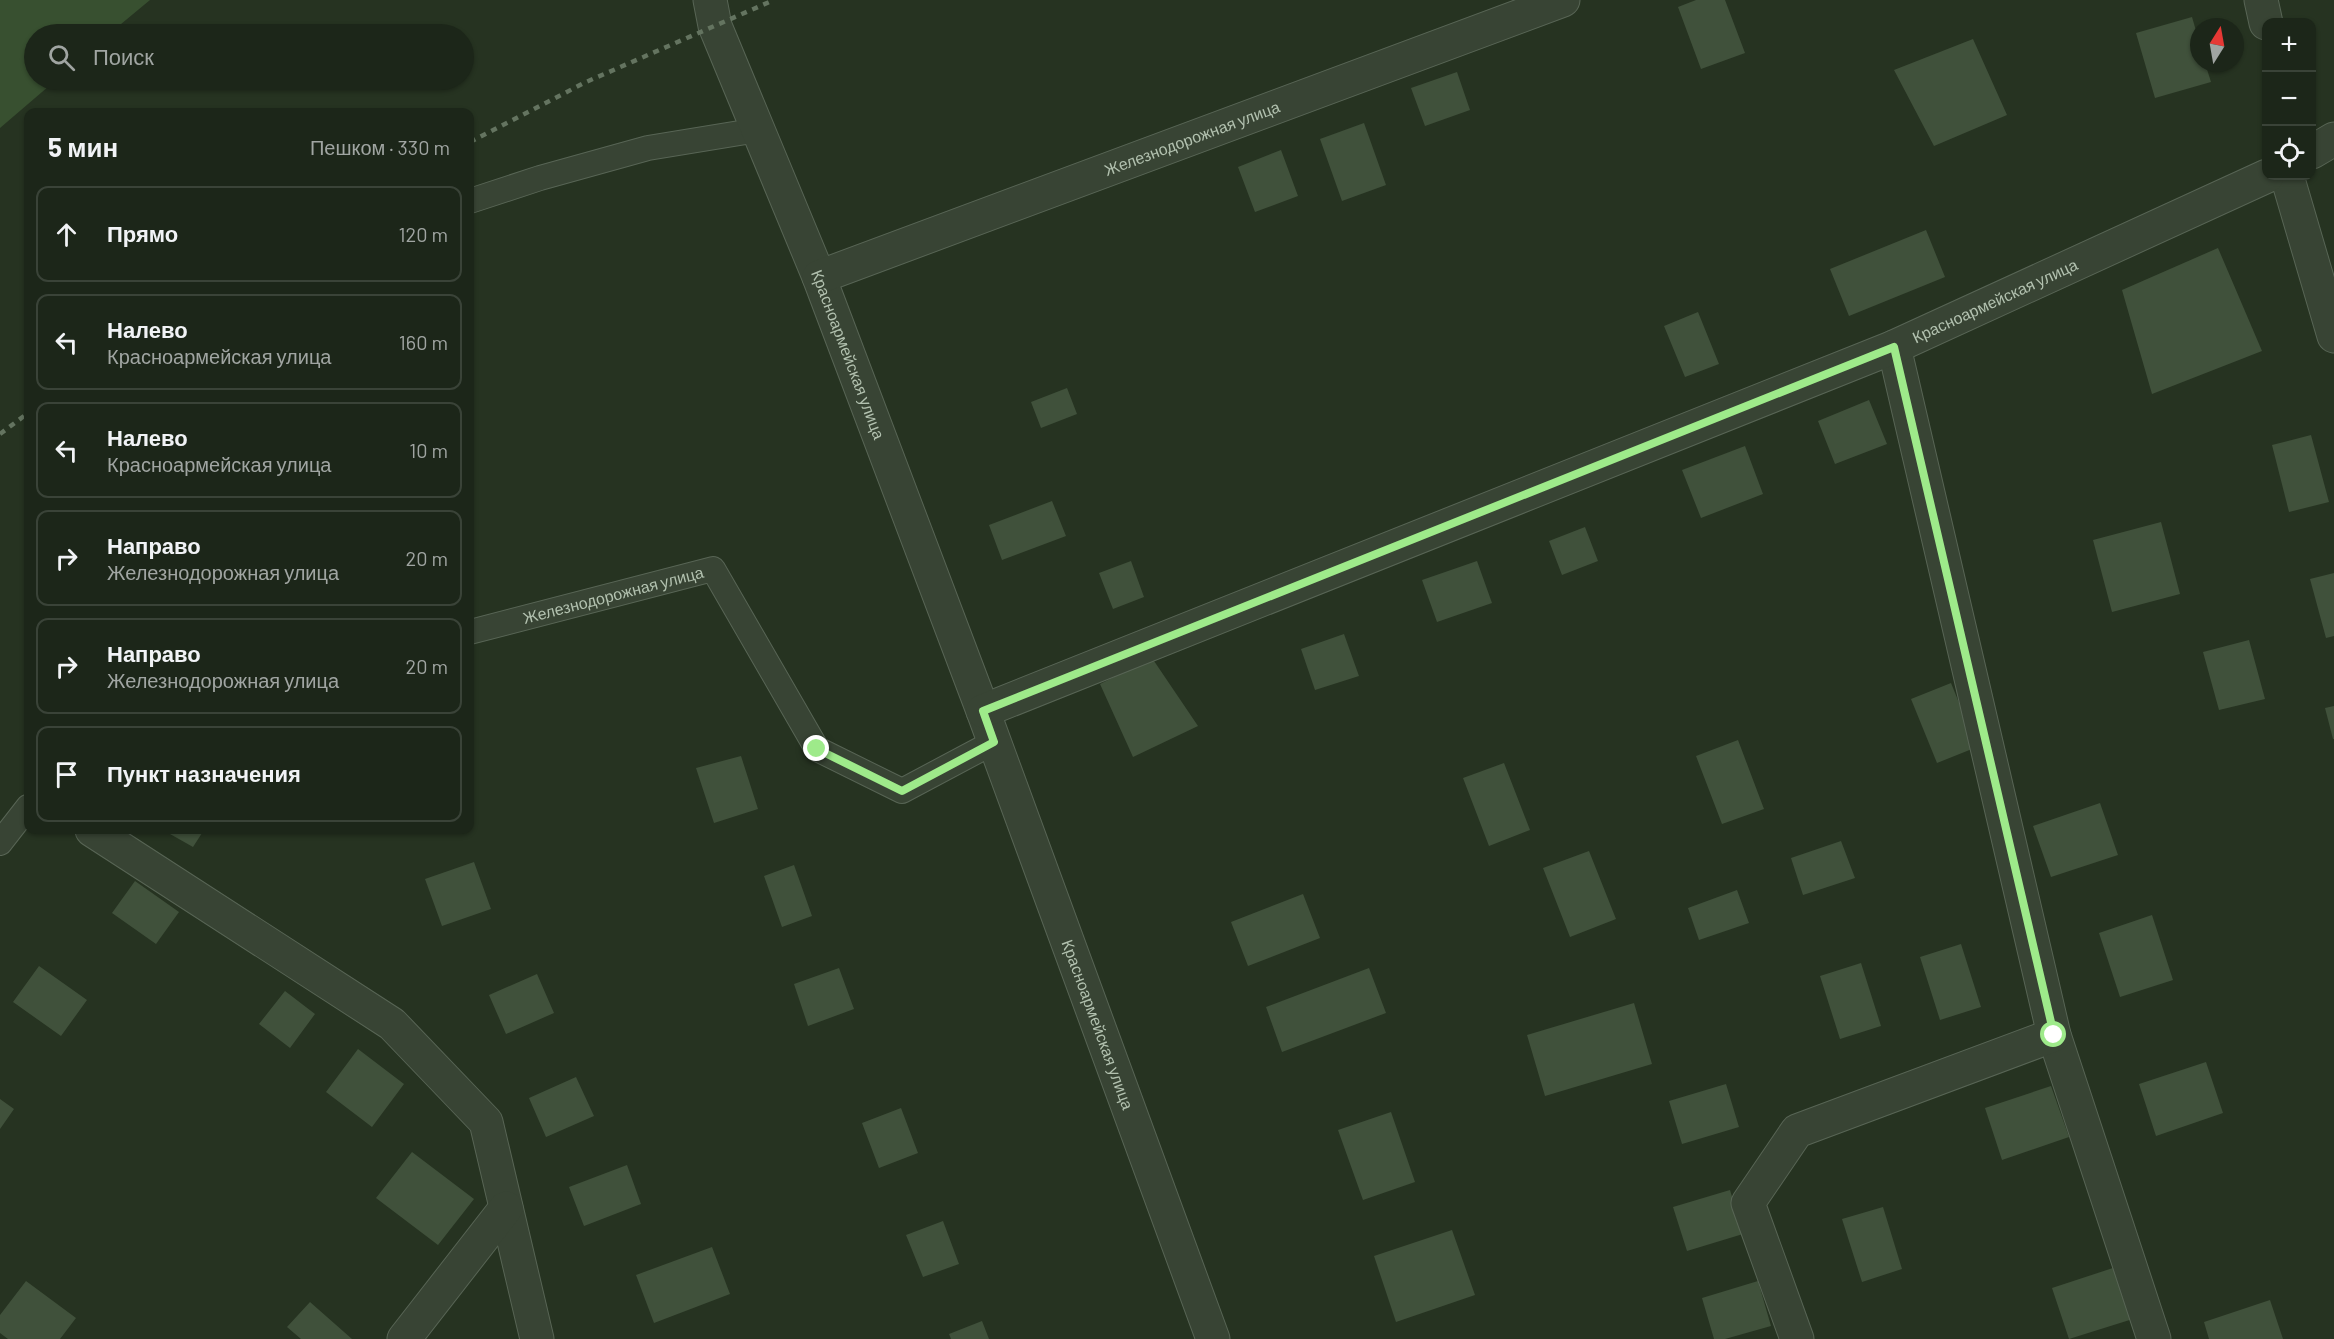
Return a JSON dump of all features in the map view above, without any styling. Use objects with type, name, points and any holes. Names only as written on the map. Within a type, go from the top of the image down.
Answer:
[{"type":"street","name":"Красноармейская улица","points":[[710,0],[715,26],[819,277],[983,711],[1213,1339]]},
{"type":"street","name":"Железнодорожная улица","points":[[819,277],[1563,0]]},
{"type":"street","points":[[2261,0],[2265,18]]},
{"type":"street","points":[[2316,150],[2334,139]]},
{"type":"street","name":"Красноармейская улица","points":[[983,711],[1894,347],[2262,178]]},
{"type":"street","points":[[2287,180],[2334,336]]},
{"type":"street","points":[[1894,347],[2054,1035],[2154,1339]]},
{"type":"street","points":[[98,834],[392,1024],[486,1122],[537,1339]]},
{"type":"street","points":[[1797,1339],[1748,1203],[1797,1131],[2054,1035]]},
{"type":"street","points":[[404,1339],[506,1208]]},
{"type":"lane","points":[[474,200],[540,178],[648,148],[758,130]]},
{"type":"lane","name":"Железнодорожная улица","points":[[474,631],[713,569],[817,749],[902,791],[994,742]]},
{"type":"lane","points":[[0,843],[24,812]]},
{"type":"shaded area","points":[[0,0],[150,0],[121,24],[24,24],[24,90],[44,90],[0,128]]},
{"type":"building","points":[[1696,0],[1725,0],[1745,53],[1701,69],[1678,7]]},
{"type":"building","points":[[2192,17],[2190,18],[2190,72],[2208,72],[2211,82],[2155,98],[2136,33]]},
{"type":"building","points":[[1973,39],[2007,115],[1934,146],[1894,70]]},
{"type":"building","points":[[1457,72],[1470,110],[1425,126],[1411,88]]},
{"type":"building","points":[[1364,123],[1386,185],[1342,201],[1320,139]]},
{"type":"building","points":[[1281,150],[1298,196],[1255,212],[1238,167]]},
{"type":"building","points":[[1926,230],[1945,277],[1849,316],[1830,269]]},
{"type":"building","points":[[2218,248],[2262,351],[2152,394],[2122,290]]},
{"type":"building","points":[[1698,312],[1719,364],[1685,377],[1664,326]]},
{"type":"building","points":[[1067,388],[1077,414],[1041,428],[1031,402]]},
{"type":"building","points":[[1869,400],[1887,444],[1835,464],[1818,421]]},
{"type":"building","points":[[2311,435],[2329,502],[2289,512],[2272,445]]},
{"type":"building","points":[[1745,446],[1763,494],[1701,518],[1682,470]]},
{"type":"building","points":[[1052,501],[1066,536],[1002,560],[989,525]]},
{"type":"building","points":[[2161,522],[2180,594],[2112,612],[2093,540]]},
{"type":"building","points":[[1585,527],[1598,561],[1562,575],[1549,541]]},
{"type":"building","points":[[1131,561],[1144,597],[1113,609],[1099,573]]},
{"type":"building","points":[[1477,561],[1492,603],[1437,622],[1422,580]]},
{"type":"building","points":[[2334,573],[2334,636],[2326,638],[2310,579]]},
{"type":"building","points":[[1344,634],[1359,676],[1315,690],[1301,649]]},
{"type":"building","points":[[2249,640],[2265,699],[2219,710],[2203,652]]},
{"type":"building","points":[[1152,658],[1198,726],[1133,757],[1100,684]]},
{"type":"building","points":[[1951,683],[1977,747],[1937,763],[1911,699]]},
{"type":"building","points":[[2334,706],[2334,739],[2333,739],[2325,708]]},
{"type":"building","points":[[1738,740],[1764,809],[1722,824],[1696,756]]},
{"type":"building","points":[[741,756],[758,809],[714,823],[696,768]]},
{"type":"building","points":[[1504,763],[1530,830],[1489,846],[1463,778]]},
{"type":"building","points":[[2100,803],[2118,855],[2051,877],[2033,826]]},
{"type":"building","points":[[170,834],[201,834],[193,847]]},
{"type":"building","points":[[1841,841],[1855,878],[1803,895],[1791,858]]},
{"type":"building","points":[[1589,851],[1616,919],[1570,937],[1543,868]]},
{"type":"building","points":[[474,862],[491,909],[442,926],[425,879]]},
{"type":"building","points":[[794,865],[812,916],[782,927],[764,876]]},
{"type":"building","points":[[135,881],[179,912],[156,944],[112,913]]},
{"type":"building","points":[[1737,890],[1749,923],[1699,940],[1688,908]]},
{"type":"building","points":[[1303,894],[1320,938],[1248,966],[1231,922]]},
{"type":"building","points":[[2152,915],[2173,980],[2120,997],[2099,933]]},
{"type":"building","points":[[1961,944],[1981,1007],[1940,1020],[1920,957]]},
{"type":"building","points":[[1861,963],[1881,1026],[1840,1039],[1820,976]]},
{"type":"building","points":[[39,966],[87,1000],[61,1036],[13,1002]]},
{"type":"building","points":[[839,968],[854,1009],[808,1026],[794,984]]},
{"type":"building","points":[[1369,968],[1386,1013],[1282,1052],[1266,1007]]},
{"type":"building","points":[[537,974],[554,1013],[506,1034],[489,995]]},
{"type":"building","points":[[285,991],[315,1014],[290,1048],[259,1024]]},
{"type":"building","points":[[1634,1003],[1652,1064],[1545,1096],[1527,1035]]},
{"type":"building","points":[[358,1049],[404,1084],[372,1127],[326,1092]]},
{"type":"building","points":[[2206,1062],[2223,1113],[2156,1136],[2139,1084]]},
{"type":"building","points":[[576,1077],[594,1116],[546,1137],[529,1098]]},
{"type":"building","points":[[1726,1084],[1739,1127],[1682,1144],[1669,1101]]},
{"type":"building","points":[[2051,1086],[2069,1137],[2002,1160],[1985,1108]]},
{"type":"building","points":[[0,1099],[14,1109],[0,1129]]},
{"type":"building","points":[[901,1108],[918,1153],[879,1168],[862,1123]]},
{"type":"building","points":[[1391,1112],[1415,1182],[1363,1200],[1338,1130]]},
{"type":"building","points":[[412,1152],[474,1199],[438,1245],[376,1198]]},
{"type":"building","points":[[627,1165],[641,1204],[584,1226],[569,1187]]},
{"type":"building","points":[[1730,1190],[1743,1234],[1687,1251],[1673,1207]]},
{"type":"building","points":[[1883,1207],[1902,1269],[1862,1282],[1842,1219]]},
{"type":"building","points":[[943,1221],[959,1264],[923,1277],[906,1235]]},
{"type":"building","points":[[1452,1230],[1475,1295],[1396,1322],[1374,1256]]},
{"type":"building","points":[[712,1247],[730,1294],[654,1323],[636,1275]]},
{"type":"building","points":[[2119,1266],[2136,1318],[2069,1339],[2052,1288]]},
{"type":"building","points":[[26,1281],[76,1318],[60,1339],[8,1339],[0,1333],[0,1315]]},
{"type":"building","points":[[1758,1281],[1771,1326],[1725,1339],[1714,1339],[1702,1298]]},
{"type":"building","points":[[2270,1300],[2283,1339],[2209,1339],[2204,1322]]},
{"type":"building","points":[[310,1302],[352,1339],[301,1339],[287,1327]]},
{"type":"building","points":[[982,1321],[989,1339],[951,1339],[949,1334]]},
{"type":"railway","points":[[474,140],[586,82],[774,0]]},
{"type":"railway","points":[[0,434],[24,416]]},
{"type":"route","points":[[817,749],[902,791],[994,742],[983,711],[1894,347],[2054,1035]]}]
